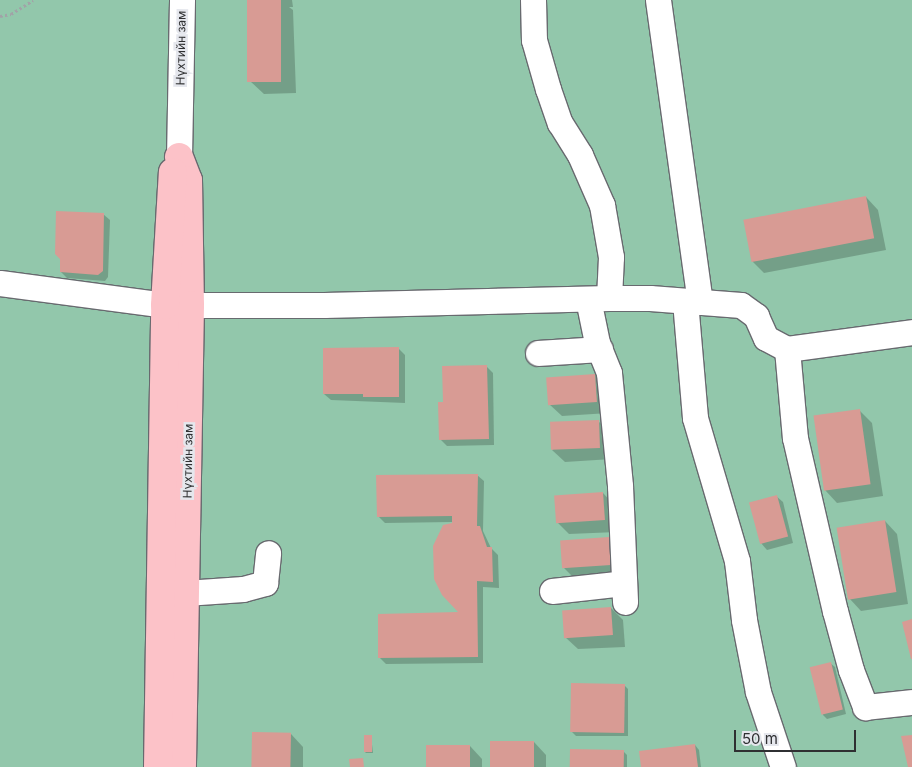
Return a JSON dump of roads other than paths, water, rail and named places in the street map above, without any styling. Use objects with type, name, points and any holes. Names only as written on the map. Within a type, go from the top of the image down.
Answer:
[{"type":"main road","name":"Нүхтийн зам","points":[[158,767],[178,305],[188,180],[179,157]]},
{"type":"main road","name":"Нүхтийн зам","points":[[178,305],[185,593],[182,767]]},
{"type":"street","name":"Нүхтийн зам","points":[[179,157],[182,0]]},
{"type":"street","points":[[533,0],[534,40],[548,89],[560,123],[580,155],[602,205],[610,257],[598,299],[600,349],[609,373],[620,486],[624,593],[552,591]]},
{"type":"street","points":[[658,0],[692,301],[695,418],[737,561],[744,620],[758,692],[783,767]]},
{"type":"street","points":[[0,282],[178,305],[334,305],[598,299],[692,301],[741,305],[756,316],[766,338],[787,349],[912,332]]},
{"type":"street","points":[[538,353],[600,349]]},
{"type":"street","points":[[787,349],[795,438],[835,611],[851,670],[865,707],[912,702]]},
{"type":"street","points":[[185,593],[243,590],[265,582],[268,552]]}]
